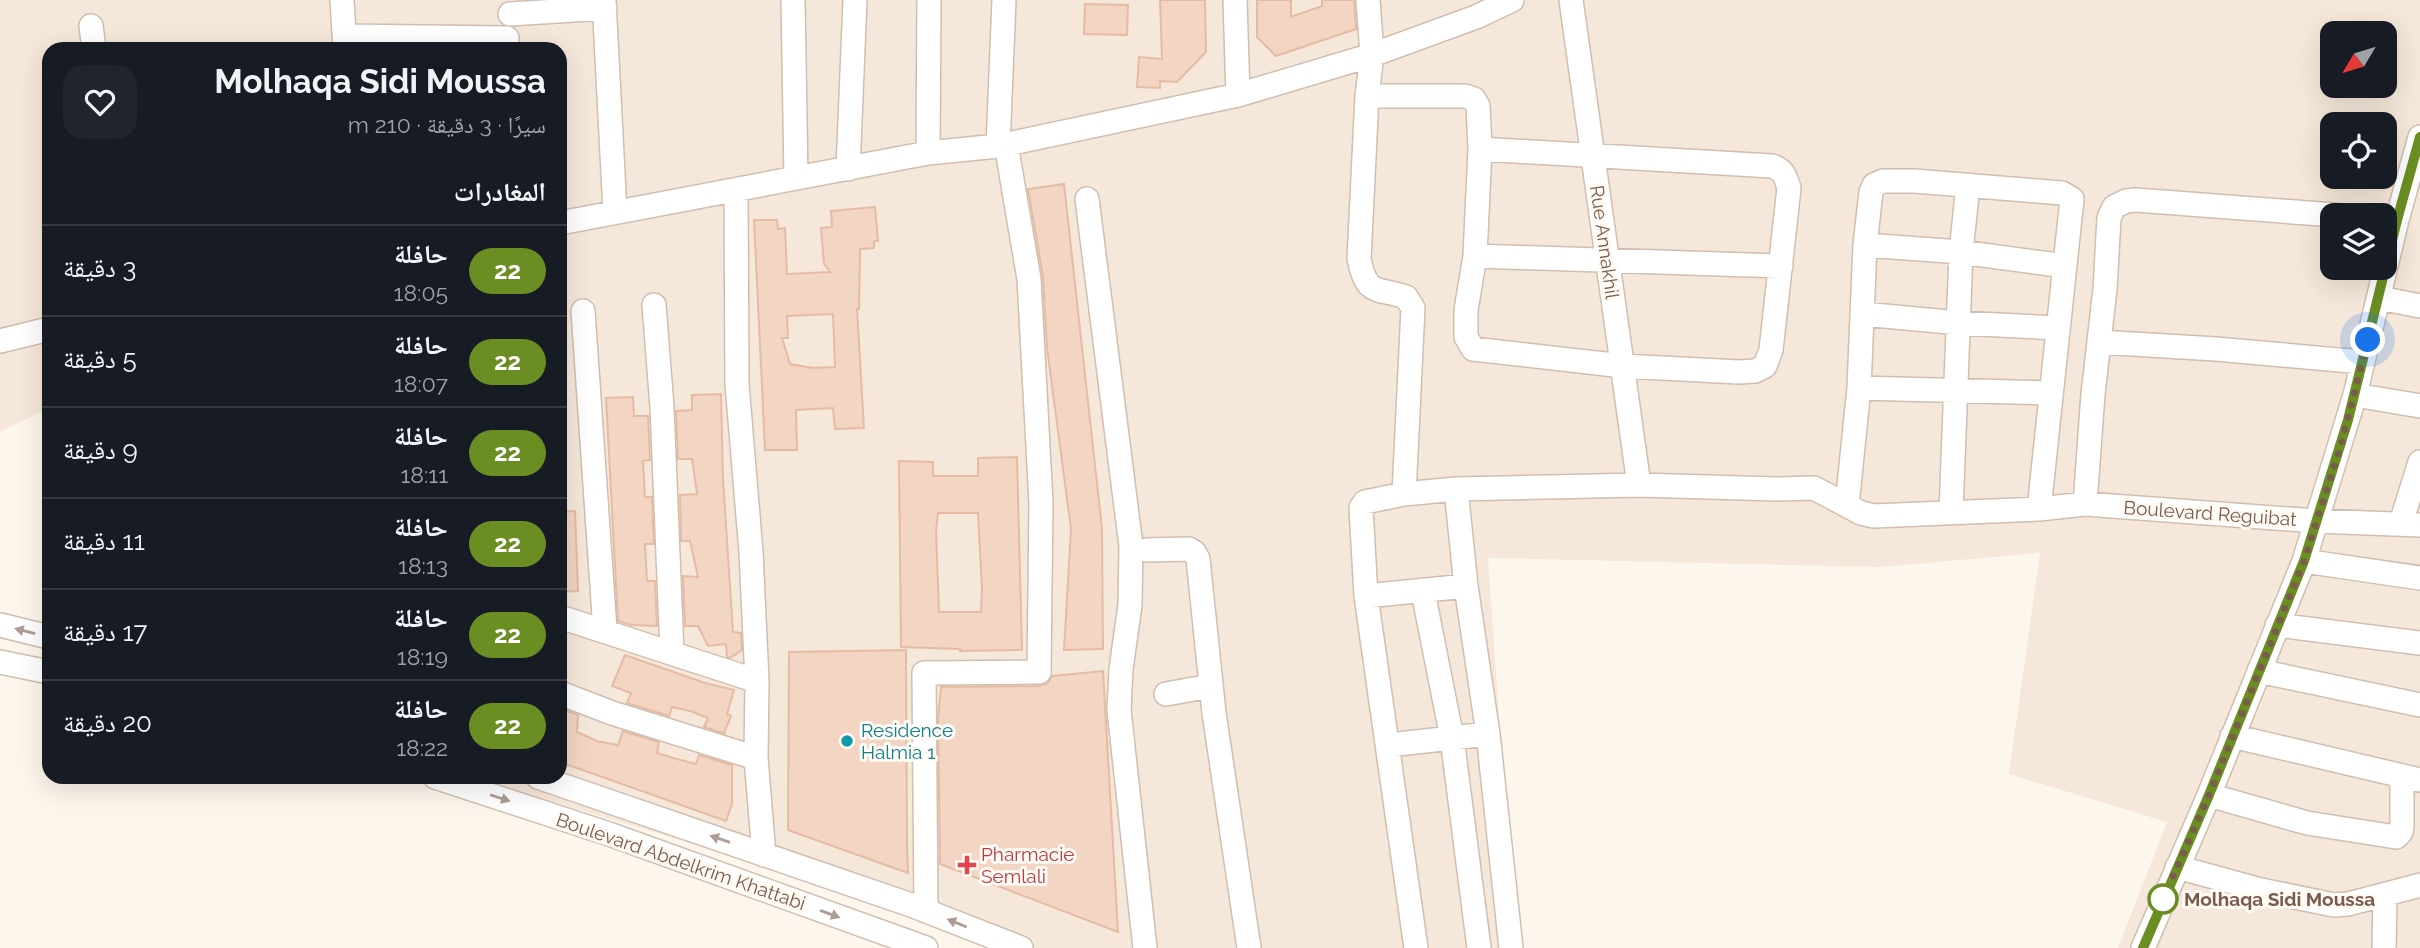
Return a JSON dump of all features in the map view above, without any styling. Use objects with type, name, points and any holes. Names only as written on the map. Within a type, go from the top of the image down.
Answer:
[{"type":"street","points":[[342,0],[345,42]]},
{"type":"street","points":[[793,0],[796,178]]},
{"type":"street","points":[[848,169],[855,0]]},
{"type":"street","points":[[928,153],[929,0]]},
{"type":"street","points":[[926,911],[924,673],[1039,672],[1041,503],[1029,279],[1002,145],[1004,0]]},
{"type":"street","points":[[1235,0],[1238,95]]},
{"type":"street","points":[[1368,0],[1372,55],[1367,96],[1360,259],[1363,277],[1371,287],[1385,294],[1406,297],[1413,308],[1404,494]]},
{"type":"street","points":[[567,222],[928,153],[1002,145],[1238,95],[1372,55],[1476,17],[1512,0]]},
{"type":"street","name":"Rue Annakhil","points":[[1571,0],[1639,485]]},
{"type":"street","points":[[508,42],[510,7],[605,4],[615,212]]},
{"type":"street","points":[[91,26],[93,42]]},
{"type":"street","points":[[1367,96],[1426,95],[1472,98],[1478,106],[1480,149],[1475,256],[1466,310],[1466,337],[1474,349],[1623,366],[1739,372],[1762,369],[1767,364],[1771,350],[1789,188],[1780,169],[1772,166],[1480,149]]},
{"type":"street","points":[[2397,207],[2417,165],[2420,137]]},
{"type":"street","points":[[1847,505],[1859,388],[1865,245],[1871,192],[1878,182],[1914,181],[2063,193],[2071,197],[2039,509]]},
{"type":"street","points":[[1951,512],[1961,252],[1968,185]]},
{"type":"street","points":[[736,190],[737,384],[751,552],[757,681],[756,758],[764,855]]},
{"type":"street","points":[[1087,199],[1131,546],[1130,605],[1121,669],[1119,710],[1145,948]]},
{"type":"street","points":[[2085,504],[2109,218],[2114,207],[2136,200],[2320,214]]},
{"type":"street","points":[[1865,245],[1961,252],[2065,266]]},
{"type":"street","points":[[1475,256],[1781,266]]},
{"type":"street","points":[[2143,948],[2209,795],[2304,561],[2355,395],[2382,280]]},
{"type":"street","points":[[2379,298],[2420,306]]},
{"type":"street","points":[[654,305],[662,407],[673,653]]},
{"type":"street","points":[[583,311],[604,630]]},
{"type":"street","points":[[1863,314],[2057,328]]},
{"type":"street","points":[[0,341],[42,331]]},
{"type":"street","points":[[2099,342],[2362,362]]},
{"type":"street","points":[[1859,388],[2050,393]]},
{"type":"street","points":[[2355,395],[2420,407]]},
{"type":"street","points":[[2411,524],[2420,461]]},
{"type":"street","name":"Boulevard Reguibat","points":[[1366,596],[1361,506],[1365,502],[1404,494],[1457,489],[1639,485],[1814,488],[1861,513],[1874,516],[2039,509],[2085,504],[2316,521],[2411,524]]},
{"type":"street","points":[[1457,489],[1466,586],[1488,734],[1511,948]]},
{"type":"street","points":[[1147,550],[1189,549],[1195,552],[1198,559],[1210,686],[1249,948]]},
{"type":"street","points":[[2304,561],[2420,579]]},
{"type":"street","points":[[1416,948],[1366,596],[1466,586]]},
{"type":"street","points":[[1423,592],[1452,738],[1479,948]]},
{"type":"street","points":[[567,619],[757,681]]},
{"type":"street","points":[[0,625],[42,635]]},
{"type":"street","points":[[2277,625],[2420,643]]},
{"type":"street","points":[[0,662],[42,671]]},
{"type":"street","points":[[2259,671],[2420,705]]},
{"type":"street","points":[[1166,694],[1210,686]]},
{"type":"street","points":[[567,696],[612,713],[756,758]]},
{"type":"street","points":[[1389,745],[1488,734]]},
{"type":"street","points":[[2209,795],[2307,823],[2396,837],[2401,832],[2411,778],[2232,736]]},
{"type":"street","name":"Boulevard Abdelkrim Khattabi","points":[[456,784],[608,834],[926,948]]},
{"type":"street","name":"Boulevard Abdelkrim Khattabi","points":[[559,784],[926,911],[1021,948]]},
{"type":"street","points":[[608,834],[601,825],[604,814],[615,810],[649,821],[677,824]]},
{"type":"street","points":[[2177,867],[2321,904],[2348,904],[2420,885]]},
{"type":"street","points":[[2384,948],[2385,895]]},
{"type":"shaded area","points":[[0,0],[2420,0],[2420,948],[2118,948],[2167,822],[2009,774],[2040,553],[1880,567],[1488,558],[1515,948],[1037,948],[494,784],[567,784],[567,42],[42,42],[42,411],[0,432]]},
{"type":"building","points":[[1160,0],[1205,0],[1206,52],[1177,82],[1160,81],[1160,88],[1137,87],[1139,57],[1162,59]]},
{"type":"building","points":[[1257,0],[1291,0],[1291,17],[1322,6],[1322,0],[1354,0],[1356,29],[1276,56],[1257,37]]},
{"type":"building","points":[[1085,4],[1128,5],[1127,35],[1084,34]]},
{"type":"building","points":[[1064,184],[1102,529],[1103,649],[1064,650],[1071,529],[1047,348],[1043,277],[1028,189]]},
{"type":"building","points":[[875,207],[878,241],[874,241],[874,248],[860,249],[857,309],[864,428],[835,429],[833,408],[796,410],[797,450],[765,450],[754,220],[777,220],[778,229],[785,228],[787,274],[830,272],[824,264],[821,228],[832,227],[831,211]],"holes":[[[833,314],[835,367],[813,368],[790,364],[782,338],[788,338],[787,316]]]},
{"type":"building","points":[[721,394],[723,479],[733,632],[741,633],[742,650],[730,658],[727,657],[726,644],[708,646],[698,626],[685,626],[683,576],[698,577],[690,541],[681,541],[680,495],[697,494],[692,459],[678,459],[676,411],[692,410],[692,395]]},
{"type":"building","points":[[633,397],[634,416],[648,416],[650,460],[643,461],[645,497],[652,497],[654,544],[645,544],[647,581],[655,581],[657,626],[631,625],[618,621],[606,398]]},
{"type":"building","points":[[1017,457],[1022,650],[960,651],[901,647],[899,461],[933,462],[933,476],[978,476],[978,458]],"holes":[[[938,513],[978,513],[981,612],[939,612],[936,531]]]},
{"type":"building","points":[[575,511],[578,591],[567,592],[567,512]]},
{"type":"building","name":"Residence Halmia 1","points":[[906,650],[908,873],[788,830],[789,652]]},
{"type":"building","points":[[625,655],[705,683],[734,690],[727,714],[731,716],[724,733],[726,734],[704,727],[708,718],[690,711],[672,707],[669,716],[627,703],[631,693],[612,686]]},
{"type":"building","points":[[1103,671],[1118,932],[940,864],[938,718],[941,687],[1039,686],[1047,684],[1052,676]]},
{"type":"building","points":[[567,711],[578,715],[577,732],[597,741],[618,745],[623,731],[659,742],[657,753],[696,764],[699,755],[732,765],[732,804],[726,821],[567,764]]},
{"type":"bus line","name":"22","points":[[2143,948],[2209,795],[2304,561],[2355,395],[2420,137]]},
{"type":"place","name":"Residence Halmia 1","points":[[847,741]]},
{"type":"place","name":"Pharmacie Semlali","points":[[967,865]]},
{"type":"place","name":"Molhaqa Sidi Moussa","points":[[2163,899]]},
{"type":"route","points":[[2163,899],[2209,795],[2304,561],[2341,445],[2368,340]]}]
